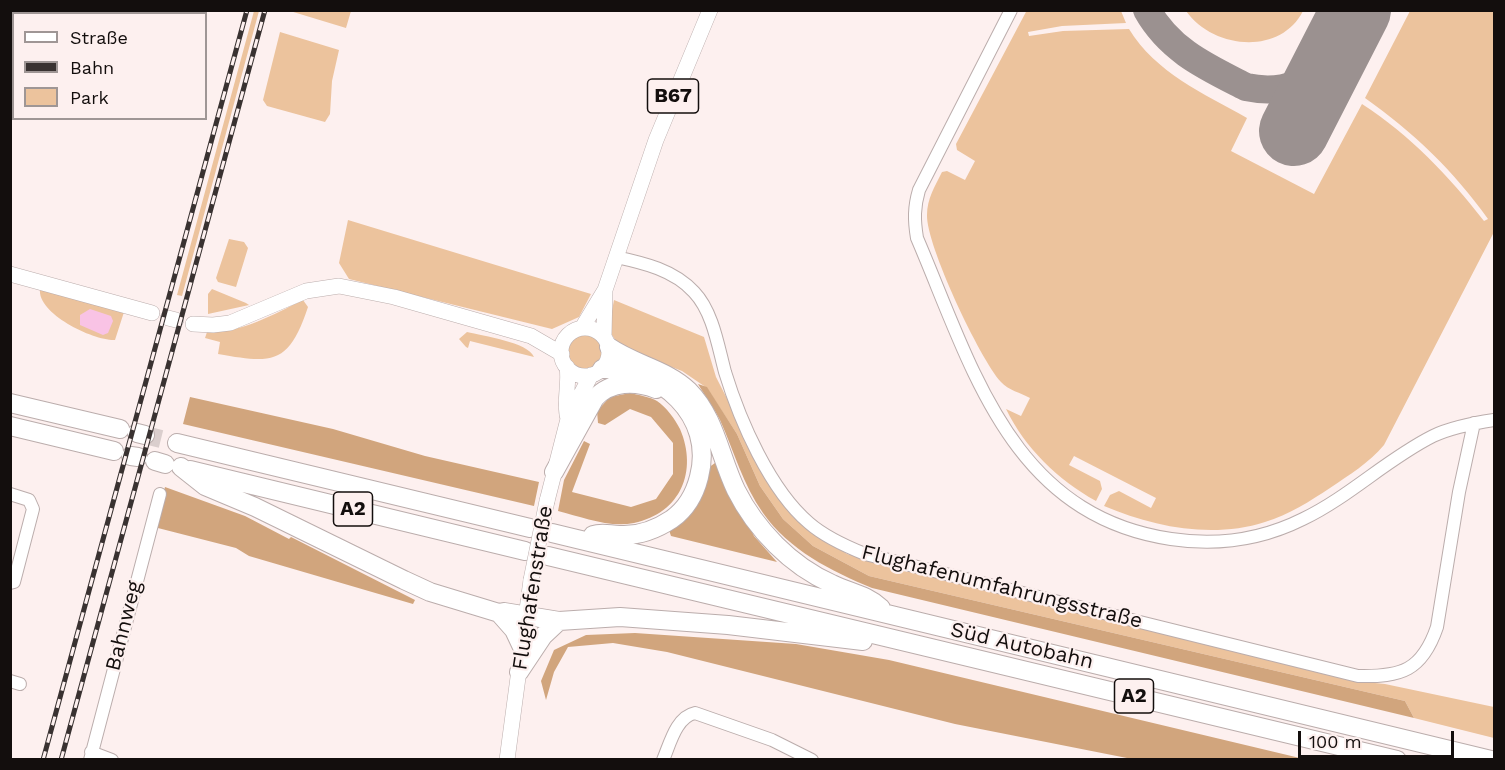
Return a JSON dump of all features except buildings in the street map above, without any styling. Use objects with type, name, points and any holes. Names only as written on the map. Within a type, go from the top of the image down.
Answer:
[{"type":"highway","points":[[607,342],[674,378],[690,392],[704,410],[736,489],[755,522],[777,546],[803,568],[833,585],[870,598],[886,614]]},
{"type":"highway","points":[[578,538],[601,533],[621,536],[647,531],[672,519],[686,504],[697,484],[703,453],[698,429],[680,400],[656,381],[641,374],[619,369],[596,372]]},
{"type":"highway","points":[[554,472],[595,398],[603,389],[620,383],[651,387],[680,400]]},
{"type":"highway","name":"A2","points":[[10,403],[530,528]]},
{"type":"highway","name":"A2","points":[[10,426],[525,551]]},
{"type":"highway","points":[[151,460],[255,507],[430,592],[499,613],[559,621],[620,616],[919,645]]},
{"type":"highway","name":"Süd Autobahn","points":[[552,533],[1491,759]]},
{"type":"highway","name":"Süd Autobahn","points":[[548,556],[1397,759]]},
{"type":"highway","points":[[499,613],[514,630],[522,647]]},
{"type":"highway","points":[[519,672],[543,636],[559,621]]},
{"type":"main road","name":"Flughafenstraße","points":[[568,419],[565,410],[569,380],[562,345],[575,332],[605,290],[662,123],[710,10]]},
{"type":"main road","points":[[10,274],[152,313]]},
{"type":"main road","points":[[193,324],[230,323],[306,291],[339,286],[394,297],[531,336],[564,360],[575,373],[596,372]]},
{"type":"main road","name":"Flughafenstraße","points":[[507,759],[525,615],[554,472],[568,419],[596,372],[609,357],[605,290]]},
{"type":"main road","points":[[531,336],[575,332],[590,328],[607,342]]},
{"type":"street","points":[[1011,10],[919,190],[914,208],[914,222],[917,237],[978,381],[1007,434],[1033,469],[1062,494],[1100,518],[1151,536],[1198,543],[1230,542],[1265,535],[1304,519],[1432,436],[1474,423],[1494,420]]},
{"type":"street","name":"Flughafenumfahrungsstraße","points":[[616,257],[672,274],[695,292],[708,315],[730,388],[757,452],[780,490],[808,523],[837,542],[865,554],[1358,676],[1401,673],[1420,661],[1431,645],[1437,627],[1459,492],[1474,423]]},
{"type":"street","points":[[10,494],[29,500],[33,509],[14,582],[10,583]]},
{"type":"street","name":"Bahnweg","points":[[91,756],[160,494]]},
{"type":"street","points":[[663,759],[679,724],[688,714],[695,713],[772,740],[812,759]]},
{"type":"street","points":[[91,756],[112,759]]},
{"type":"green space","points":[[1027,10],[1121,11],[1126,23],[1062,26],[1028,32],[1029,36],[1063,31],[1129,29],[1140,44],[1167,70],[1247,118],[1231,151],[1314,194],[1362,104],[1397,129],[1428,157],[1484,221],[1488,219],[1475,201],[1432,153],[1400,124],[1365,98],[1410,11],[1494,11],[1494,232],[1384,445],[1372,457],[1330,488],[1282,516],[1245,527],[1204,530],[1163,525],[1104,506],[1110,495],[1119,491],[1151,508],[1156,498],[1074,456],[1069,465],[1100,481],[1102,489],[1096,501],[1082,493],[1056,473],[1033,450],[1006,409],[1021,416],[1030,398],[1004,385],[980,350],[944,275],[929,230],[927,209],[942,172],[947,171],[965,180],[975,161],[957,150],[956,144]]},
{"type":"green space","points":[[254,11],[259,11],[182,296],[177,295]]},
{"type":"green space","points":[[290,11],[351,11],[346,28]]},
{"type":"green space","points":[[1186,11],[1303,11],[1292,25],[1279,35],[1263,41],[1246,42],[1229,40],[1212,33],[1198,24]]},
{"type":"green space","points":[[280,32],[339,50],[332,81],[330,114],[325,122],[267,106],[263,100]]},
{"type":"green space","points":[[348,220],[591,294],[579,317],[552,329],[349,279],[339,263]]},
{"type":"green space","points":[[229,239],[244,242],[248,248],[236,287],[218,282],[216,278]]},
{"type":"green space","points":[[40,289],[124,312],[115,340],[94,336],[68,324],[48,308]]},
{"type":"green space","points":[[212,289],[249,305],[208,314],[208,294]]},
{"type":"green space","points":[[303,300],[308,307],[301,326],[286,350],[277,356],[253,359],[218,354],[220,342],[205,338],[207,332],[220,332],[245,326]]},
{"type":"green space","points":[[614,300],[704,337],[716,377],[774,491],[793,517],[847,554],[1355,681],[1385,684],[1494,707],[1494,738],[1414,718],[1405,701],[869,576],[813,546],[783,519],[760,486],[737,434],[707,388],[682,371],[620,347],[612,335],[610,321]]},
{"type":"green space","points":[[467,332],[523,347],[534,357],[470,341],[468,348],[459,339]]},
{"type":"green space","points":[[586,334],[599,339],[604,352],[599,365],[586,370],[573,365],[568,352],[573,339]]},
{"type":"shaded area","points":[[90,309],[111,316],[113,321],[108,333],[103,335],[80,325],[80,315]]},
{"type":"shaded area","points":[[698,384],[707,387],[737,434],[760,486],[783,519],[813,546],[869,576],[1405,701],[1414,718],[872,588],[841,574],[798,549],[773,526],[763,513],[744,479],[720,420]]},
{"type":"shaded area","points":[[630,393],[657,401],[673,417],[680,429],[687,460],[686,475],[674,500],[664,510],[650,518],[625,524],[605,523],[558,511],[564,480],[584,441],[590,444],[572,492],[631,507],[656,499],[673,474],[673,443],[651,417],[630,409],[605,425],[598,423],[597,411],[610,397]]},
{"type":"shaded area","points":[[190,397],[333,429],[425,456],[539,482],[534,506],[183,424]]},
{"type":"shaded area","points":[[715,463],[724,471],[754,536],[777,562],[671,536],[668,527],[708,468]]},
{"type":"shaded area","points":[[165,487],[245,516],[415,600],[413,604],[249,556],[236,548],[154,527]]},
{"type":"shaded area","points":[[635,633],[796,644],[889,660],[1304,759],[1132,759],[955,724],[667,652],[613,643],[568,647],[554,672],[546,700],[541,681],[554,650],[586,635]]},
{"type":"taxiway","points":[[1147,10],[1156,24],[1178,47],[1204,65],[1246,87],[1273,89],[1296,84],[1316,72],[1334,52]]},
{"type":"runway","points":[[1294,131],[1356,10]]},
{"type":"tunnel","points":[[145,435],[161,439]]},
{"type":"railway","points":[[43,760],[247,10]]},
{"type":"railway","points":[[61,760],[265,10]]}]
